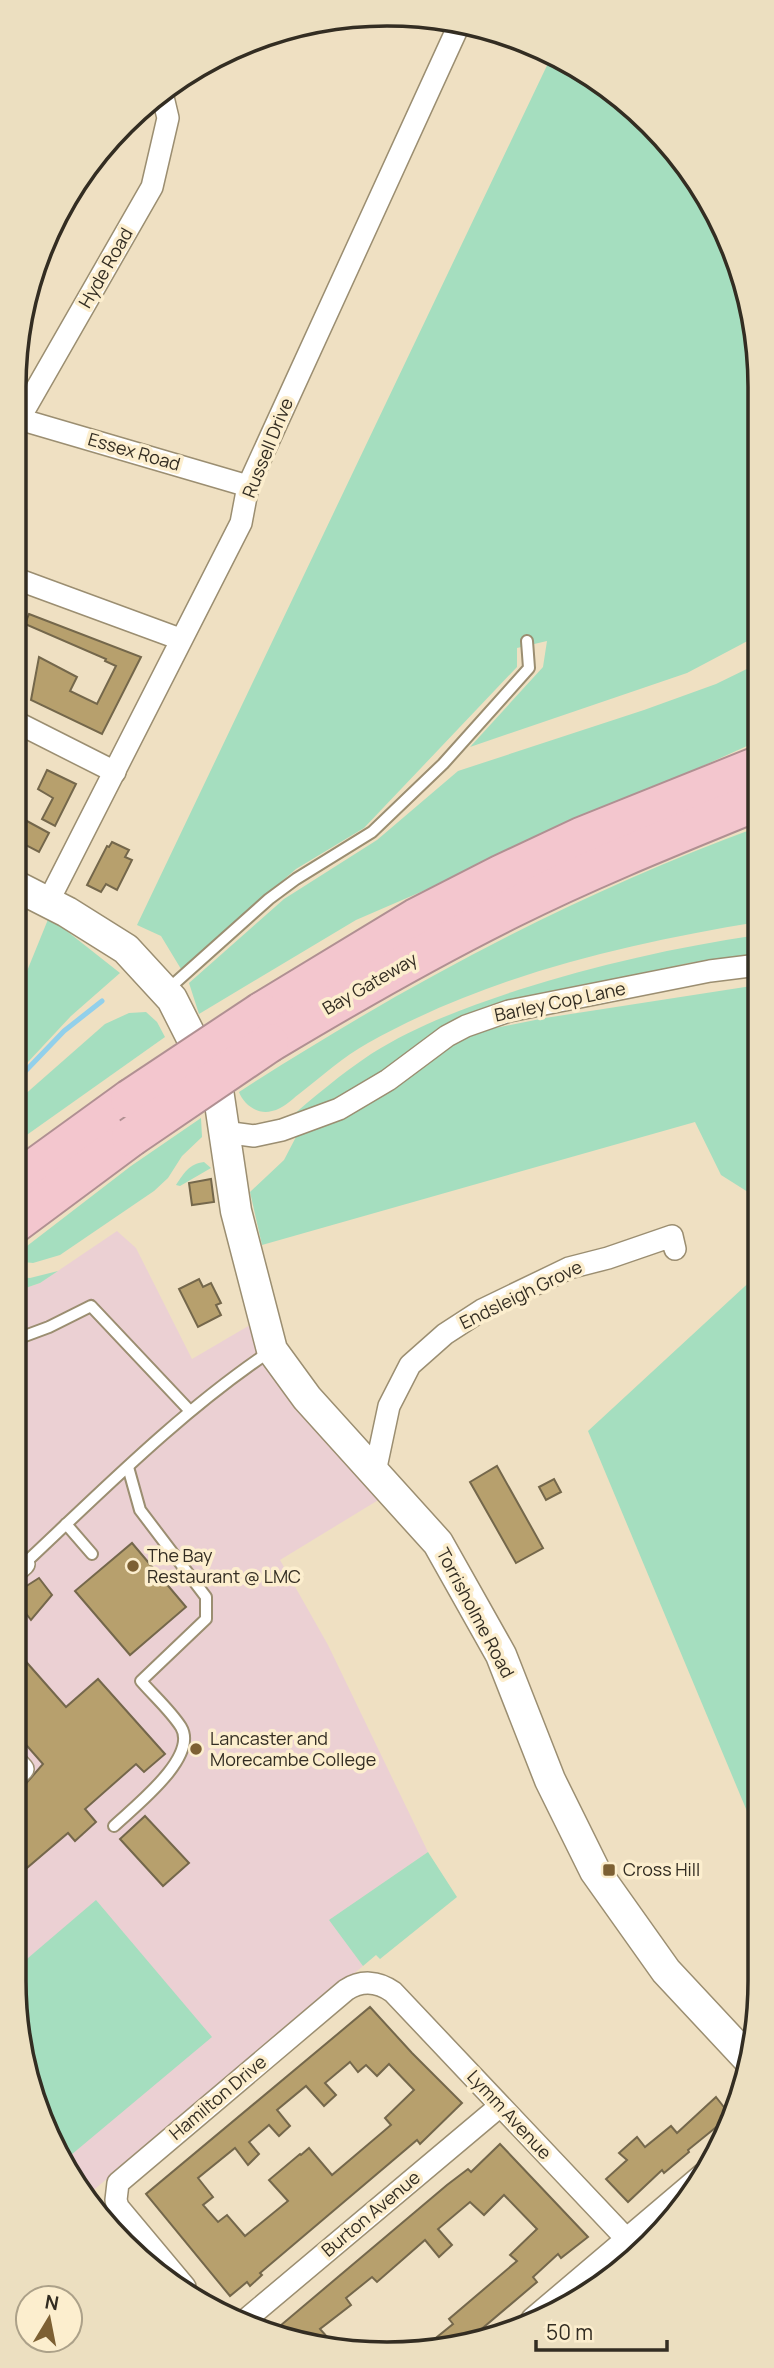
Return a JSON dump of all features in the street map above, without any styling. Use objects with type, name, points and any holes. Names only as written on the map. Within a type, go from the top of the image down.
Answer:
[{"type":"highway","name":"Bay Gateway","points":[[26,1174],[130,1099],[265,1028],[347,996],[513,907],[677,834],[748,780]]},
{"type":"highway","name":"Bay Gateway","points":[[26,1215],[131,1137],[265,1028]]},
{"type":"main road","name":"Torrisholme Road","points":[[26,891],[126,949],[172,999],[218,1090],[236,1211],[272,1350],[306,1398],[438,1543],[501,1655],[550,1780],[595,1871],[666,1971],[741,2051]]},
{"type":"street","name":"Russell Drive","points":[[48,902],[241,523],[248,485],[455,33]]},
{"type":"street","name":"Hyde Road","points":[[26,408],[152,187],[168,118],[164,103]]},
{"type":"street","name":"Essex Road","points":[[26,426],[248,485]]},
{"type":"street","points":[[26,582],[180,639]]},
{"type":"street","points":[[26,727],[115,772]]},
{"type":"street","name":"Barley Cop Lane","points":[[223,1125],[254,1136],[282,1130],[339,1109],[388,1080],[447,1036],[486,1018],[710,971],[748,966]]},
{"type":"street","name":"Endsleigh Grove","points":[[374,1472],[389,1406],[410,1365],[444,1334],[482,1310],[569,1268],[672,1236]]},
{"type":"street","name":"Hamilton Drive","points":[[169,2268],[118,2207],[118,2183],[346,1990],[360,1983],[378,1985]]},
{"type":"street","name":"Lymm Avenue","points":[[378,1985],[393,1992],[631,2244]]},
{"type":"street","name":"Burton Avenue","points":[[251,2315],[500,2106]]},
{"type":"street","points":[[564,2295],[631,2244],[662,2215]]},
{"type":"lane","points":[[165,992],[269,899],[372,832],[443,764],[529,668],[527,641]]},
{"type":"lane","points":[[26,1336],[91,1306],[190,1411]]},
{"type":"lane","points":[[26,1556],[66,1524],[190,1411],[232,1377],[272,1350]]},
{"type":"lane","points":[[114,1826],[167,1775],[179,1758],[185,1741],[182,1729],[141,1681],[206,1619],[206,1597],[140,1510],[128,1468]]},
{"type":"lane","points":[[66,1524],[92,1554]]},
{"type":"shaded area","name":"Lancaster and Morecambe College","points":[[117,1231],[136,1248],[192,1359],[250,1325],[281,1385],[380,1499],[280,1560],[328,1645],[428,1852],[330,1920],[363,1966],[93,2190],[63,2141],[45,2097],[33,2051],[27,2005],[26,1288],[40,1283]]},
{"type":"green space","points":[[548,64],[607,101],[658,149],[687,187],[711,227],[729,271],[741,317],[747,363],[748,641],[687,673],[470,747],[543,667],[547,641],[517,648],[517,667],[364,828],[296,869],[181,969],[161,936],[137,925]]},
{"type":"green space","points":[[748,668],[748,746],[356,920],[199,1014],[189,983],[284,899],[377,840],[458,771],[716,684]]},
{"type":"green space","points":[[748,831],[748,924],[607,952],[509,981],[461,999],[368,1043],[276,1110],[262,1112],[248,1105],[241,1097],[239,1092],[427,979],[557,912],[690,853]]},
{"type":"green space","points":[[49,917],[120,973],[71,1016],[26,1064],[26,974]]},
{"type":"green space","points":[[748,937],[748,955],[689,963],[611,981],[439,1029],[381,1075],[348,1094],[287,1120],[371,1054],[424,1025],[548,981],[697,945]]},
{"type":"green space","points":[[748,987],[748,1192],[721,1175],[695,1122],[262,1245],[250,1192],[284,1160],[297,1135],[466,1034],[545,1018]]},
{"type":"green space","points":[[146,1012],[157,1022],[165,1037],[26,1135],[26,1093],[105,1024],[129,1013]]},
{"type":"green space","points":[[201,1118],[202,1137],[182,1156],[168,1178],[154,1191],[60,1255],[33,1263],[26,1262],[26,1247],[131,1166]]},
{"type":"green space","points":[[204,1162],[211,1168],[180,1186],[176,1185],[191,1167]]},
{"type":"green space","points":[[58,1271],[40,1283],[26,1288],[26,1278]]},
{"type":"green space","points":[[748,1283],[748,1814],[588,1431]]},
{"type":"green space","points":[[428,1852],[457,1897],[380,1959],[376,1955],[363,1966],[329,1920]]},
{"type":"green space","points":[[96,1900],[212,2037],[71,2155],[45,2097],[33,2051],[27,2005],[26,1960]]},
{"type":"building","points":[[29,614],[141,657],[102,734],[31,700],[39,657],[77,677],[70,691],[97,704],[116,666],[105,661],[106,659],[26,624]]},
{"type":"building","points":[[47,770],[76,784],[55,826],[42,819],[53,798],[38,789]]},
{"type":"building","points":[[26,821],[49,833],[39,852],[26,845]]},
{"type":"building","points":[[112,842],[129,850],[125,857],[132,860],[117,890],[106,884],[101,892],[87,885],[107,846]]},
{"type":"building","points":[[211,1179],[214,1202],[192,1205],[189,1183]]},
{"type":"building","points":[[199,1279],[203,1287],[211,1283],[221,1303],[216,1305],[221,1315],[198,1327],[179,1289]]},
{"type":"building","points":[[497,1466],[543,1548],[516,1563],[470,1482]]},
{"type":"building","points":[[554,1479],[561,1492],[546,1500],[539,1487]]},
{"type":"building","points":[[132,1543],[186,1607],[130,1655],[75,1591]]},
{"type":"building","points":[[39,1578],[52,1595],[31,1620],[26,1614],[26,1586]]},
{"type":"building","points":[[26,1662],[66,1707],[98,1679],[165,1754],[144,1772],[136,1764],[85,1809],[96,1822],[75,1841],[68,1833],[26,1869],[26,1784],[43,1764],[26,1745]]},
{"type":"building","points":[[145,1816],[189,1863],[163,1886],[120,1839]]},
{"type":"building","points":[[370,2007],[462,2103],[420,2144],[417,2140],[260,2273],[262,2275],[250,2286],[247,2282],[230,2296],[146,2194]],"holes":[[[350,2062],[358,2072],[366,2065],[377,2076],[389,2064],[414,2090],[385,2118],[391,2125],[332,2175],[309,2148],[300,2154],[269,2180],[288,2201],[245,2236],[227,2215],[218,2222],[203,2205],[213,2197],[198,2178],[235,2148],[248,2165],[259,2154],[249,2142],[269,2125],[279,2136],[290,2126],[277,2110],[306,2086],[324,2106],[336,2095],[325,2083]]]},
{"type":"building","points":[[716,2097],[725,2108],[717,2127],[664,2173],[662,2170],[628,2202],[606,2179],[627,2160],[619,2153],[637,2137],[645,2147],[671,2126],[677,2133]]},
{"type":"building","points":[[500,2144],[588,2237],[561,2258],[558,2254],[533,2277],[537,2282],[482,2328],[435,2339],[453,2324],[449,2319],[517,2261],[510,2255],[537,2229],[504,2195],[484,2215],[470,2202],[438,2229],[452,2245],[439,2257],[425,2240],[377,2282],[372,2277],[346,2298],[351,2305],[320,2329],[327,2337],[281,2325],[447,2185],[468,2169],[471,2172]]},
{"type":"waterway","points":[[26,1071],[64,1031],[102,1001]]},
{"type":"place","name":"The Bay Restaurant @ LMC","points":[[133,1566]]},
{"type":"place","name":"Lancaster and Morecambe College","points":[[196,1749]]},
{"type":"place","name":"Cross Hill","points":[[609,1870]]}]
